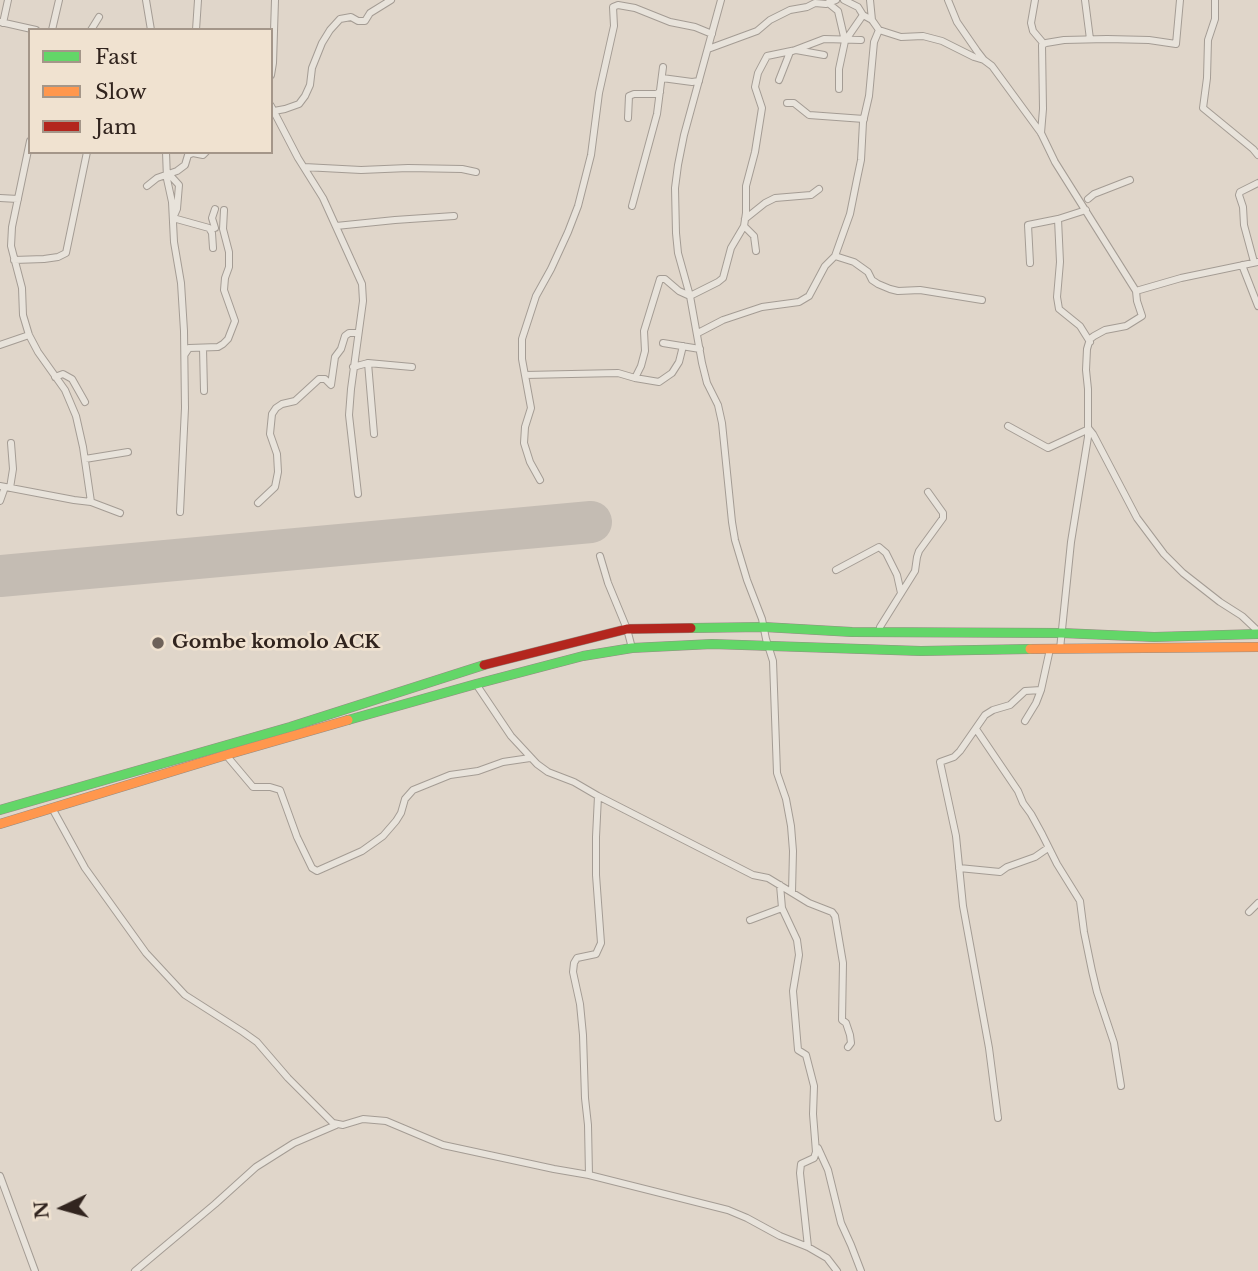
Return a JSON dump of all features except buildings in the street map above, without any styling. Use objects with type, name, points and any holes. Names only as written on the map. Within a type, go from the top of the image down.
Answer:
[{"type":"main road","points":[[0,810],[290,727],[503,659],[627,629],[764,626],[797,630],[1062,633],[1154,637],[1258,632]]},
{"type":"main road","points":[[0,824],[226,755],[476,684],[572,659],[632,648],[688,645],[921,651],[1258,647]]},
{"type":"street","points":[[8,0],[2,22],[28,28]]},
{"type":"street","points":[[52,28],[59,0]]},
{"type":"street","points":[[146,0],[151,28]]},
{"type":"street","points":[[196,28],[198,0]]},
{"type":"street","points":[[273,67],[275,0]]},
{"type":"street","points":[[273,109],[285,109],[299,104],[305,96],[321,43],[340,19],[351,17],[365,21],[370,13],[391,0]]},
{"type":"street","points":[[721,0],[684,135],[675,188],[678,253],[690,296],[707,383],[718,405],[722,423],[735,540],[764,626],[773,663],[777,773],[788,809],[793,850],[792,892]]},
{"type":"street","points":[[826,4],[836,0]]},
{"type":"street","points":[[844,0],[858,7],[879,30],[901,37],[923,36],[942,41],[984,60]]},
{"type":"street","points":[[870,0],[872,20]]},
{"type":"street","points":[[948,0],[957,22],[977,51],[1006,84],[1041,133],[1055,162],[1085,205],[1136,291],[1142,316],[1126,326],[1105,330],[1094,336],[1087,349],[1089,429],[1071,542],[1062,633],[1036,703],[1025,721]]},
{"type":"street","points":[[1035,0],[1031,23],[1044,44]]},
{"type":"street","points":[[1085,0],[1090,39]]},
{"type":"street","points":[[1044,44],[1090,39],[1149,40],[1176,44],[1180,0]]},
{"type":"street","points":[[1215,0],[1215,19],[1208,40],[1203,108],[1258,155]]},
{"type":"street","points":[[708,48],[757,31],[771,20],[790,10],[807,7],[812,2],[826,4],[838,11],[845,41]]},
{"type":"street","points":[[540,480],[524,443],[525,427],[531,408],[522,359],[522,339],[536,296],[551,269],[578,206],[591,155],[599,93],[614,26],[612,7],[618,5],[635,8],[712,34]]},
{"type":"street","points":[[839,89],[839,69],[845,41],[863,15]]},
{"type":"street","points":[[92,28],[99,17]]},
{"type":"street","points":[[698,332],[762,307],[799,302],[808,296],[825,266],[835,256],[850,214],[861,160],[874,42],[879,30]]},
{"type":"street","points":[[779,80],[790,52],[824,38],[861,40]]},
{"type":"street","points":[[1041,133],[1041,53],[1044,44]]},
{"type":"street","points":[[756,251],[754,236],[745,223],[746,186],[762,108],[755,88],[758,73],[767,56],[796,50],[824,55]]},
{"type":"street","points":[[632,206],[651,138],[663,67]]},
{"type":"street","points":[[662,78],[699,81]]},
{"type":"street","points":[[628,118],[629,96],[660,92]]},
{"type":"street","points":[[787,103],[794,103],[809,115],[864,119]]},
{"type":"street","points":[[273,111],[323,198],[362,284],[363,301],[349,415],[358,494]]},
{"type":"street","points":[[28,151],[10,240],[22,288],[23,314],[37,352],[65,390],[76,416],[91,502]]},
{"type":"street","points":[[14,260],[58,257],[66,253],[87,154]]},
{"type":"street","points":[[166,154],[174,242],[181,284],[184,359],[185,434],[180,512]]},
{"type":"street","points":[[147,186],[167,173],[177,171],[185,165],[190,154]]},
{"type":"street","points":[[304,167],[361,170],[462,169],[476,172]]},
{"type":"street","points":[[1030,262],[1028,225],[1058,219],[1085,205],[1094,194],[1130,180]]},
{"type":"street","points":[[1136,291],[1256,262],[1244,225],[1239,195],[1258,183]]},
{"type":"street","points":[[635,378],[645,351],[644,331],[660,279],[665,279],[690,296],[710,287],[723,278],[731,248],[745,223],[765,203],[775,198],[811,195],[819,189]]},
{"type":"street","points":[[0,198],[18,199]]},
{"type":"street","points":[[184,359],[188,349],[218,347],[223,344],[228,339],[235,321],[224,289],[229,252],[212,218],[215,209]]},
{"type":"street","points":[[212,248],[212,233],[224,210]]},
{"type":"street","points":[[336,226],[454,216]]},
{"type":"street","points":[[173,218],[216,228]]},
{"type":"street","points":[[1058,219],[1059,309],[1080,326],[1090,342]]},
{"type":"street","points":[[835,256],[854,262],[868,272],[878,285],[890,289],[920,290],[982,300]]},
{"type":"street","points":[[1242,265],[1258,306]]},
{"type":"street","points":[[258,503],[275,487],[278,471],[277,454],[270,434],[272,414],[282,404],[295,401],[319,379],[325,379],[331,385],[335,357],[345,336],[358,333]]},
{"type":"street","points":[[0,345],[29,335]]},
{"type":"street","points":[[663,343],[700,349]]},
{"type":"street","points":[[525,375],[618,373],[659,382],[672,373],[679,362],[683,346]]},
{"type":"street","points":[[203,348],[204,391]]},
{"type":"street","points":[[354,367],[368,363],[412,367]]},
{"type":"street","points":[[368,363],[374,434]]},
{"type":"street","points":[[55,377],[63,374],[72,379],[85,402]]},
{"type":"street","points":[[1007,426],[1048,448],[1089,429]]},
{"type":"street","points":[[1089,429],[1137,518],[1164,554],[1183,573],[1242,616],[1258,632]]},
{"type":"street","points":[[0,501],[13,469],[11,443]]},
{"type":"street","points":[[85,459],[128,452]]},
{"type":"street","points":[[5,487],[91,502],[120,513]]},
{"type":"street","points":[[879,632],[915,570],[919,551],[944,515],[928,492]]},
{"type":"street","points":[[836,570],[879,547],[886,553],[897,575],[901,593]]},
{"type":"street","points":[[600,556],[632,648]]},
{"type":"street","points":[[476,684],[511,736],[530,758],[548,772],[574,782],[753,875],[768,878],[809,903],[832,912],[843,963],[842,1020],[846,1023],[850,1035],[851,1043],[848,1047]]},
{"type":"street","points":[[998,1118],[989,1048],[963,906],[953,820],[940,762],[954,757],[960,751],[985,715],[1010,705],[1025,691],[1041,690]]},
{"type":"street","points":[[976,729],[1018,791],[1080,901],[1092,971],[1114,1043],[1121,1086]]},
{"type":"street","points":[[226,755],[253,787],[280,790],[297,837],[308,862],[315,870],[362,851],[383,836],[396,821],[405,799],[413,790],[450,775],[530,758]]},
{"type":"street","points":[[589,1175],[589,1125],[585,1098],[583,1035],[573,968],[577,958],[596,954],[601,943],[596,876],[598,796]]},
{"type":"street","points":[[52,808],[85,868],[146,953],[185,995],[257,1042],[314,1106],[336,1125]]},
{"type":"street","points":[[959,868],[1000,872],[1035,857],[1048,848]]},
{"type":"street","points":[[780,885],[782,908],[797,940],[799,955],[793,992],[797,1046],[798,1050],[806,1055],[814,1086],[814,1158]]},
{"type":"street","points":[[1249,912],[1258,903]]},
{"type":"street","points":[[750,920],[782,908]]},
{"type":"street","points":[[135,1271],[256,1167],[294,1143],[336,1125],[363,1119],[373,1119],[407,1129],[443,1146],[589,1175],[728,1210],[808,1247],[827,1258],[837,1271]]},
{"type":"street","points":[[816,1139],[828,1170],[841,1223],[861,1271]]},
{"type":"street","points":[[808,1247],[801,1164],[823,1156]]},
{"type":"street","points":[[0,1176],[35,1271]]},
{"type":"runway","points":[[0,576],[591,522]]},
{"type":"traffic: fast","points":[[691,628],[764,627],[852,632],[1062,633],[1154,637],[1258,634]]},
{"type":"traffic: fast","points":[[348,720],[583,656],[632,648],[712,644],[921,651],[1030,649]]},
{"type":"traffic: fast","points":[[0,810],[290,727],[484,665]]},
{"type":"traffic: slow","points":[[1030,649],[1258,647]]},
{"type":"traffic: slow","points":[[0,824],[348,720]]},
{"type":"traffic: jam","points":[[484,665],[627,629],[691,628]]},
{"type":"place","name":"Gombe komolo ACK","points":[[158,643]]}]
